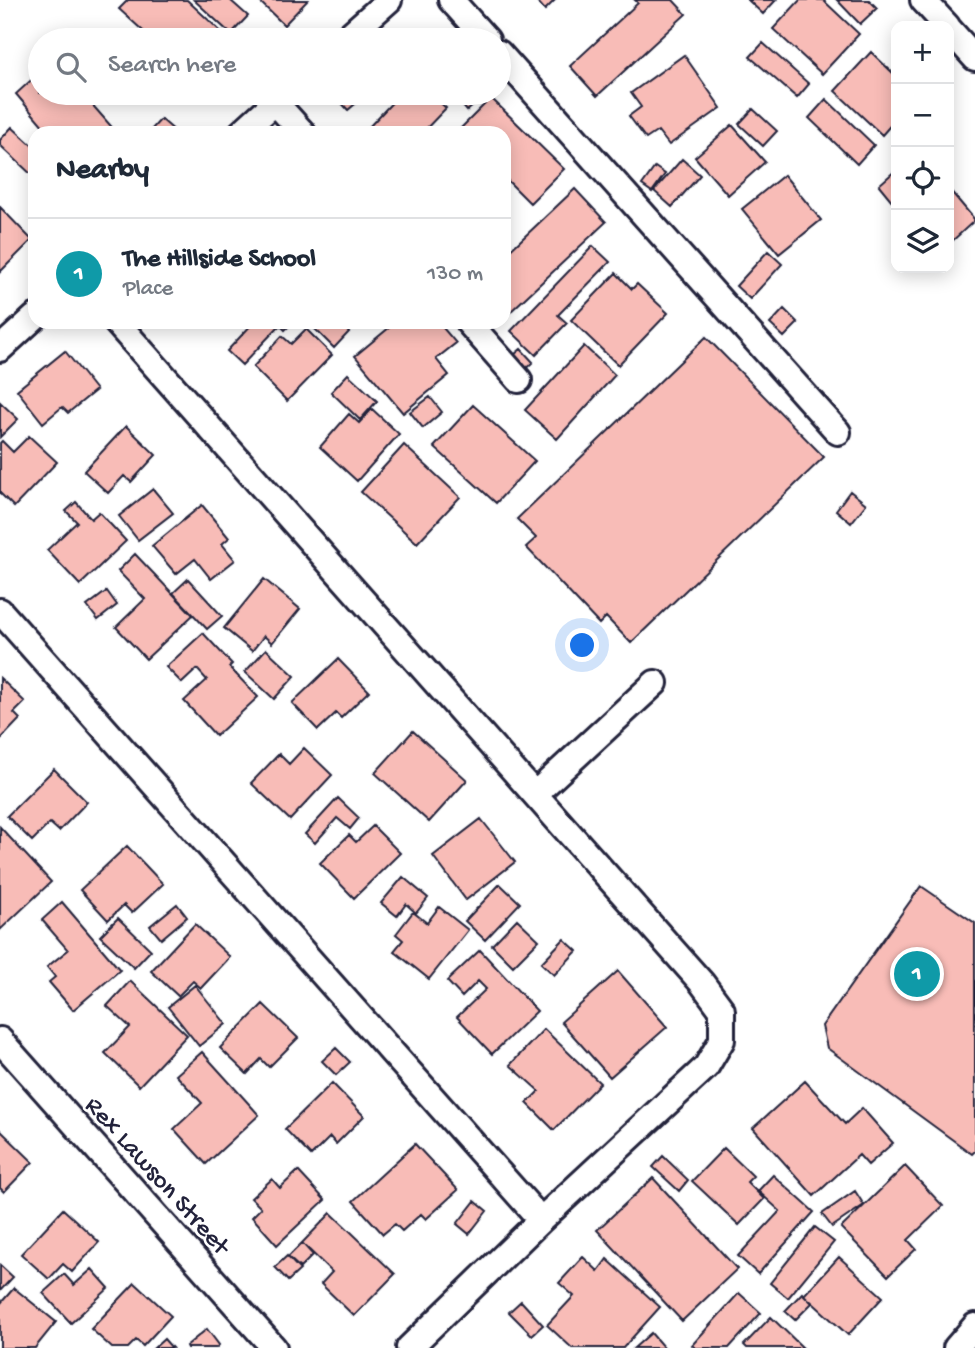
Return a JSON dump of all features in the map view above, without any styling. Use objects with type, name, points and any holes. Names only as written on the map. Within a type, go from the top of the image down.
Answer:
[{"type":"street","points":[[358,28],[389,0]]},
{"type":"street","points":[[451,0],[476,28]]},
{"type":"street","points":[[923,0],[942,21]]},
{"type":"street","points":[[954,34],[975,58]]},
{"type":"street","points":[[511,66],[838,432]]},
{"type":"street","points":[[249,126],[271,105]]},
{"type":"street","points":[[285,105],[299,126]]},
{"type":"street","points":[[0,349],[28,323]]},
{"type":"street","points":[[122,329],[702,983],[722,1010],[722,1041],[706,1067],[541,1220],[409,1348]]},
{"type":"street","points":[[474,329],[519,380]]},
{"type":"street","points":[[0,611],[541,1220]]},
{"type":"street","points":[[535,794],[655,683]]},
{"type":"street","name":"Rex Lawson Street","points":[[0,1040],[274,1348]]},
{"type":"street","points":[[956,1348],[975,1325]]},
{"type":"building","points":[[128,0],[187,0],[217,28],[140,28],[119,9]]},
{"type":"building","points":[[194,0],[230,0],[248,16],[237,28],[224,28]]},
{"type":"building","points":[[258,0],[308,0],[284,25]]},
{"type":"building","points":[[536,0],[555,0],[545,10]]},
{"type":"building","points":[[635,0],[673,0],[686,14],[597,96],[570,66],[638,3]]},
{"type":"building","points":[[748,0],[776,0],[763,14]]},
{"type":"building","points":[[800,0],[823,0],[859,34],[822,74],[773,29]]},
{"type":"building","points":[[837,0],[869,0],[877,8],[860,24]]},
{"type":"building","points":[[763,43],[809,84],[797,98],[750,57]]},
{"type":"building","points":[[871,52],[891,71],[891,125],[882,135],[835,91]]},
{"type":"building","points":[[684,55],[721,108],[669,145],[658,131],[646,139],[629,116],[641,107],[631,93]]},
{"type":"building","points":[[28,83],[28,105],[92,105],[111,126],[43,126],[16,94]]},
{"type":"building","points":[[826,99],[874,145],[857,164],[809,118]]},
{"type":"building","points":[[390,105],[443,105],[446,108],[429,126],[370,126]]},
{"type":"building","points":[[462,105],[474,105],[467,111]]},
{"type":"building","points":[[484,105],[498,105],[564,169],[530,203],[511,184],[511,126],[463,126]]},
{"type":"building","points":[[753,109],[777,131],[763,146],[739,124]]},
{"type":"building","points":[[161,119],[169,126],[155,126]]},
{"type":"building","points":[[732,125],[765,162],[728,195],[695,157]]},
{"type":"building","points":[[12,127],[28,142],[28,171],[0,145],[0,140]]},
{"type":"building","points":[[682,159],[700,175],[672,207],[654,191]]},
{"type":"building","points":[[655,167],[665,174],[652,192],[642,185]]},
{"type":"building","points":[[891,174],[891,200],[879,185]]},
{"type":"building","points":[[784,175],[821,220],[779,254],[742,209]]},
{"type":"building","points":[[575,189],[606,222],[511,311],[511,249]]},
{"type":"building","points":[[954,195],[975,220],[954,239]]},
{"type":"building","points":[[0,207],[28,236],[28,244],[0,272]]},
{"type":"building","points":[[593,246],[610,262],[558,315],[567,323],[536,355],[511,331]]},
{"type":"building","points":[[768,251],[782,264],[750,299],[736,286]]},
{"type":"building","points":[[616,273],[632,289],[637,284],[668,313],[618,365],[571,320]]},
{"type":"building","points":[[784,309],[798,323],[784,337],[770,324]]},
{"type":"building","points":[[247,329],[276,329],[242,365],[227,351]]},
{"type":"building","points":[[306,329],[332,355],[287,401],[253,367],[282,336],[291,344]]},
{"type":"building","points":[[315,329],[346,329],[349,332],[334,348]]},
{"type":"building","points":[[388,329],[444,329],[456,343],[436,359],[449,375],[403,413],[355,356]]},
{"type":"building","points":[[706,337],[824,457],[631,643],[606,617],[599,624],[526,547],[536,538],[517,519]]},
{"type":"building","points":[[584,346],[615,375],[557,439],[525,410]]},
{"type":"building","points":[[521,349],[533,362],[520,374],[508,360]]},
{"type":"building","points":[[65,351],[96,390],[68,413],[62,407],[43,423],[17,390]]},
{"type":"building","points":[[348,374],[377,401],[360,420],[331,392]]},
{"type":"building","points":[[430,397],[442,412],[423,428],[410,412]]},
{"type":"building","points":[[0,402],[18,419],[0,437]]},
{"type":"building","points":[[473,405],[535,461],[496,503],[434,447]]},
{"type":"building","points":[[372,409],[399,434],[357,481],[320,447],[349,414],[359,423]]},
{"type":"building","points":[[126,426],[156,455],[131,482],[124,476],[108,493],[84,471]]},
{"type":"building","points":[[29,436],[57,462],[14,507],[0,493],[0,443],[2,441],[13,452]]},
{"type":"building","points":[[404,445],[460,497],[417,543],[361,492]]},
{"type":"building","points":[[153,489],[173,513],[138,540],[119,516]]},
{"type":"building","points":[[850,491],[866,504],[851,523],[836,510]]},
{"type":"building","points":[[76,502],[91,519],[99,512],[126,541],[80,585],[47,550],[77,522],[66,511]]},
{"type":"building","points":[[202,505],[229,538],[222,544],[235,560],[211,579],[195,559],[176,574],[152,546]]},
{"type":"building","points":[[135,554],[193,615],[146,659],[116,627],[145,599],[118,571]]},
{"type":"building","points":[[188,579],[222,616],[207,629],[173,593]]},
{"type":"building","points":[[264,579],[300,609],[272,643],[264,636],[252,651],[224,628]]},
{"type":"building","points":[[107,591],[117,605],[98,620],[87,606]]},
{"type":"building","points":[[203,633],[232,664],[229,667],[258,697],[216,736],[184,701],[207,680],[197,669],[182,683],[166,667]]},
{"type":"building","points":[[266,649],[295,676],[274,699],[245,672]]},
{"type":"building","points":[[338,659],[369,691],[341,718],[336,713],[318,730],[292,703]]},
{"type":"building","points":[[0,678],[25,702],[14,713],[20,719],[0,740]]},
{"type":"building","points":[[413,731],[467,780],[429,822],[375,773]]},
{"type":"building","points":[[304,748],[332,775],[290,820],[251,783],[279,754],[289,764]]},
{"type":"building","points":[[54,769],[87,802],[59,831],[50,823],[32,841],[7,816]]},
{"type":"building","points":[[338,798],[359,818],[350,829],[337,818],[315,843],[305,834]]},
{"type":"building","points":[[481,819],[515,862],[466,900],[433,856]]},
{"type":"building","points":[[373,826],[400,853],[354,898],[320,863],[349,835],[356,842]]},
{"type":"building","points":[[0,827],[51,882],[0,930]]},
{"type":"building","points":[[127,846],[163,884],[132,913],[124,905],[108,920],[80,890]]},
{"type":"building","points":[[403,877],[428,898],[416,913],[406,904],[397,916],[381,903]]},
{"type":"building","points":[[500,884],[520,903],[485,940],[465,921]]},
{"type":"building","points":[[921,886],[975,923],[975,1151],[972,1154],[827,1048],[822,1026]]},
{"type":"building","points":[[62,902],[120,970],[73,1010],[49,982],[55,977],[47,967],[68,950],[42,920]]},
{"type":"building","points":[[177,904],[187,917],[161,939],[150,926]]},
{"type":"building","points":[[439,907],[468,930],[429,979],[394,951],[403,940],[396,934],[413,912],[427,923]]},
{"type":"building","points":[[118,918],[151,950],[134,968],[100,936]]},
{"type":"building","points":[[517,919],[539,940],[513,966],[492,945]]},
{"type":"building","points":[[195,924],[230,957],[201,988],[193,981],[178,996],[151,971]]},
{"type":"building","points":[[564,939],[577,951],[554,975],[541,963]]},
{"type":"building","points":[[480,950],[537,1011],[492,1054],[457,1017],[486,989],[478,981],[462,997],[447,981]]},
{"type":"building","points":[[618,971],[667,1027],[610,1077],[561,1022]]},
{"type":"building","points":[[130,981],[187,1035],[139,1086],[105,1053],[130,1027],[107,1006]]},
{"type":"building","points":[[195,985],[226,1024],[199,1046],[168,1007]]},
{"type":"building","points":[[263,1004],[298,1038],[269,1067],[261,1059],[247,1074],[220,1048]]},
{"type":"building","points":[[544,1029],[600,1083],[554,1130],[527,1103],[539,1091],[510,1065]]},
{"type":"building","points":[[336,1048],[350,1062],[336,1075],[322,1061]]},
{"type":"building","points":[[202,1052],[259,1115],[206,1164],[174,1129],[202,1103],[176,1075]]},
{"type":"building","points":[[805,1081],[845,1124],[862,1108],[893,1143],[868,1165],[859,1155],[814,1196],[753,1128]]},
{"type":"building","points":[[332,1083],[364,1116],[336,1144],[330,1137],[311,1156],[285,1129]]},
{"type":"building","points":[[0,1130],[33,1162],[4,1192],[0,1188]]},
{"type":"building","points":[[415,1144],[458,1190],[426,1219],[421,1214],[402,1231],[395,1224],[383,1234],[353,1201]]},
{"type":"building","points":[[724,1148],[753,1176],[747,1182],[764,1199],[739,1225],[692,1181]]},
{"type":"building","points":[[663,1156],[688,1180],[679,1191],[653,1167]]},
{"type":"building","points":[[905,1166],[943,1206],[908,1240],[916,1249],[888,1276],[841,1228]]},
{"type":"building","points":[[298,1171],[325,1200],[277,1245],[252,1217],[261,1208],[251,1198],[272,1179],[280,1188]]},
{"type":"building","points":[[773,1175],[814,1212],[758,1274],[738,1256],[780,1211],[758,1191]]},
{"type":"building","points":[[653,1178],[737,1269],[682,1321],[597,1230]]},
{"type":"building","points":[[855,1191],[864,1205],[832,1227],[822,1214]]},
{"type":"building","points":[[475,1201],[487,1211],[469,1234],[457,1224]]},
{"type":"building","points":[[63,1209],[99,1242],[72,1272],[63,1264],[49,1279],[21,1254]]},
{"type":"building","points":[[331,1213],[395,1274],[354,1316],[321,1284],[332,1272],[302,1243]]},
{"type":"building","points":[[815,1227],[834,1242],[788,1298],[770,1283]]},
{"type":"building","points":[[302,1243],[313,1255],[300,1268],[288,1257]]},
{"type":"building","points":[[287,1256],[300,1270],[288,1281],[275,1267]]},
{"type":"building","points":[[583,1257],[598,1271],[607,1259],[660,1307],[623,1348],[572,1348],[547,1325],[574,1296],[559,1283]]},
{"type":"building","points":[[839,1257],[883,1297],[848,1335],[804,1295]]},
{"type":"building","points":[[0,1265],[13,1277],[0,1291]]},
{"type":"building","points":[[92,1269],[109,1288],[71,1323],[43,1293],[64,1274],[74,1285]]},
{"type":"building","points":[[135,1283],[171,1316],[143,1346],[136,1340],[128,1348],[112,1348],[91,1329]]},
{"type":"building","points":[[14,1288],[56,1322],[35,1348],[0,1348],[0,1304]]},
{"type":"building","points":[[739,1293],[761,1313],[729,1348],[695,1348],[692,1345]]},
{"type":"building","points":[[802,1293],[812,1303],[795,1320],[785,1311]]},
{"type":"building","points":[[521,1301],[543,1325],[532,1335],[509,1312]]},
{"type":"building","points":[[771,1317],[803,1348],[747,1348],[744,1345]]},
{"type":"building","points":[[207,1329],[219,1345],[216,1348],[187,1348],[186,1346]]},
{"type":"building","points":[[651,1333],[664,1348],[634,1348]]},
{"type":"building","points":[[164,1339],[172,1348],[154,1348]]},
{"type":"place","name":"The Hillside School","points":[[917,974]]}]
